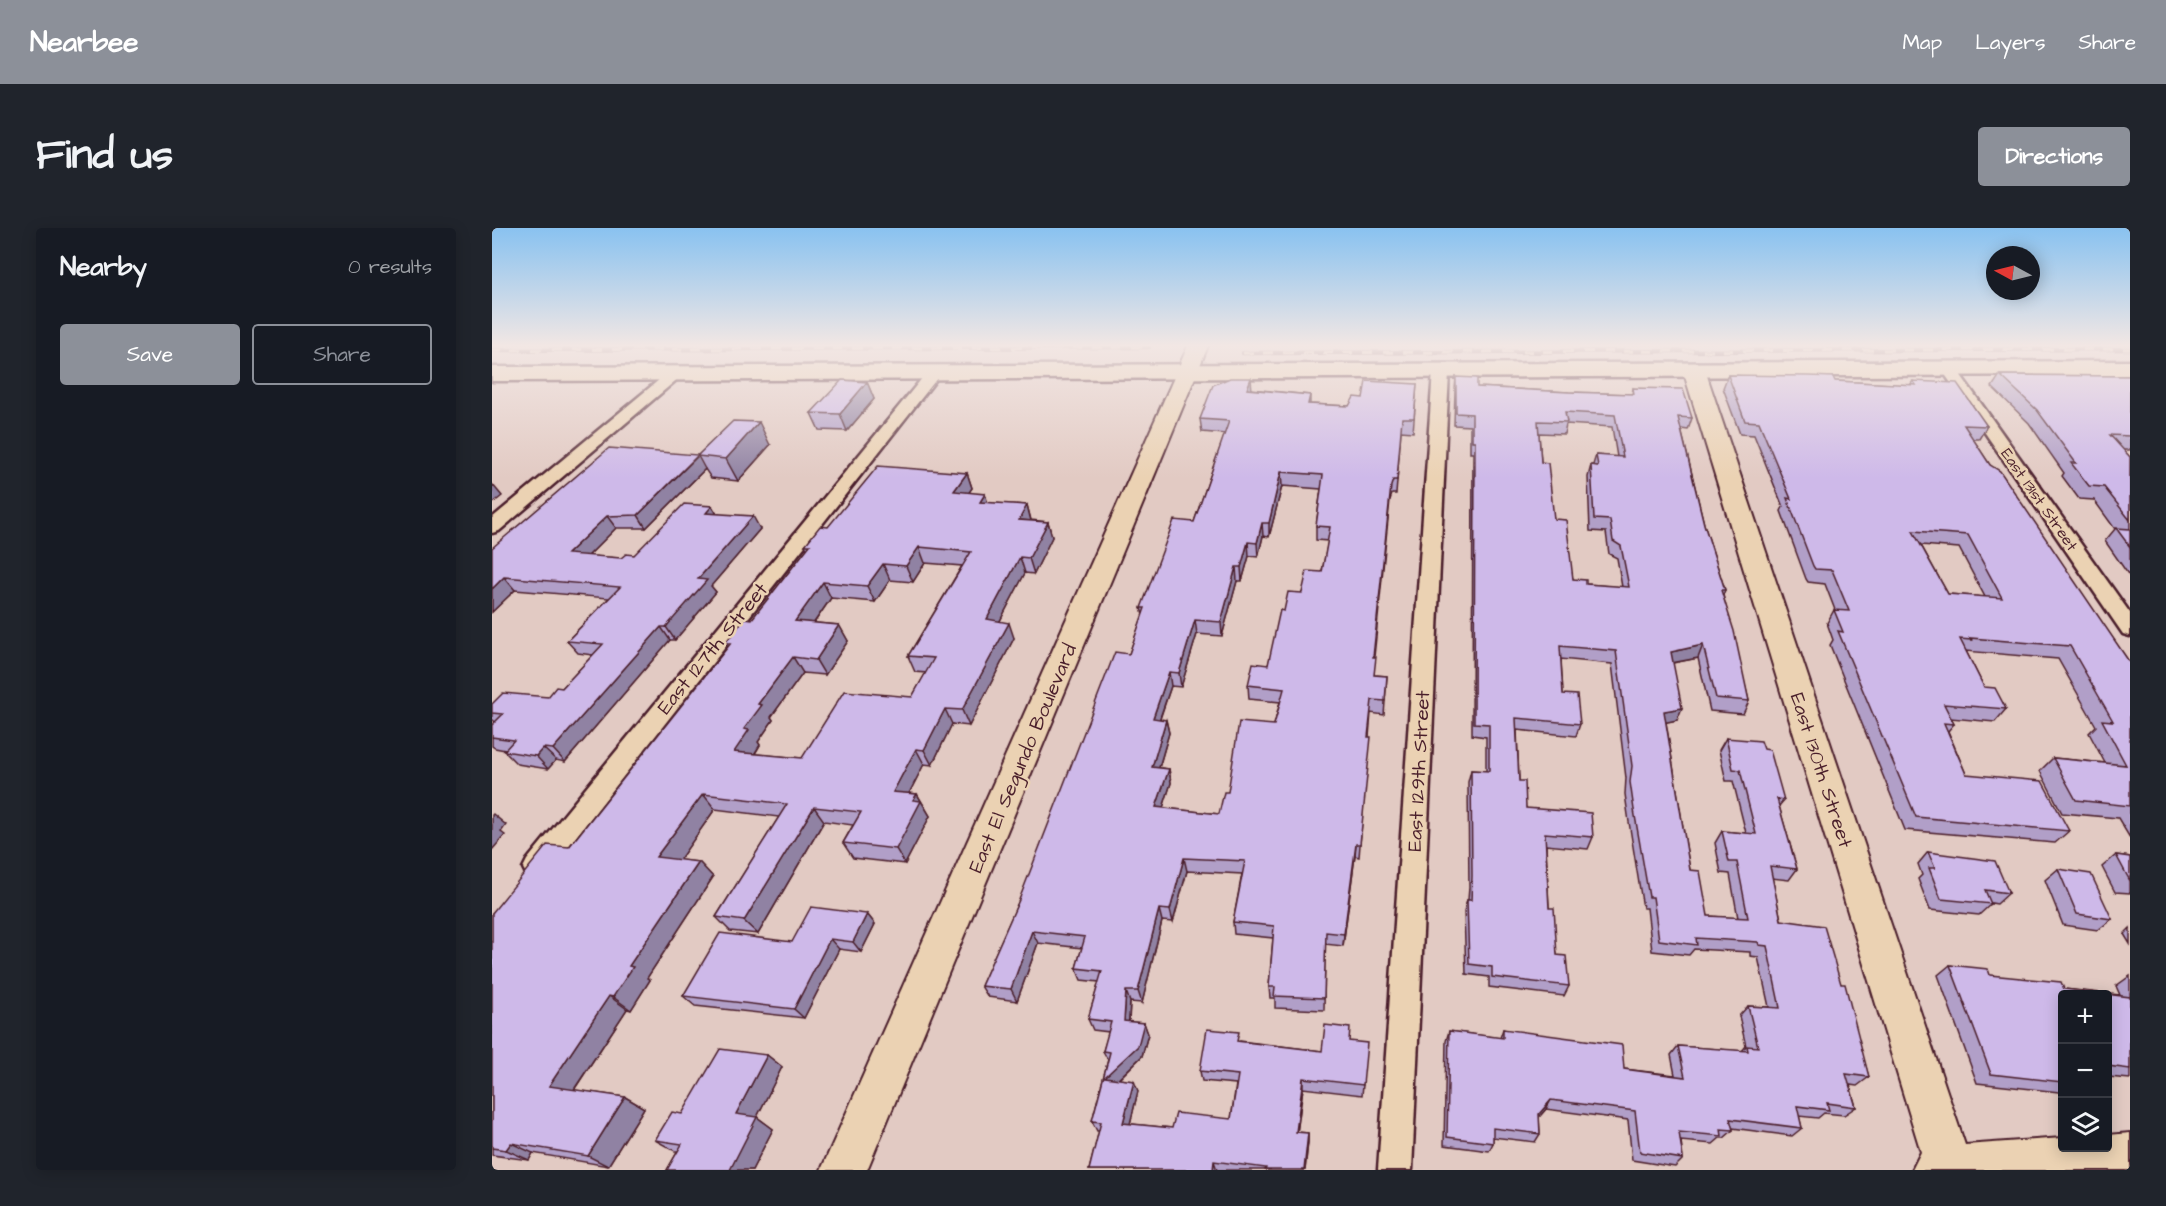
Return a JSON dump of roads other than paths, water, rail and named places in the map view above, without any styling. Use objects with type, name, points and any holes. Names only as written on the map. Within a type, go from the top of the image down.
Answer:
[{"type":"street","points":[[492,527],[656,390]]},
{"type":"street","name":"East 127th Street","points":[[521,886],[920,390]]},
{"type":"street","name":"East El Segundo Boulevard","points":[[844,1170],[1180,390]]},
{"type":"street","name":"East 129th Street","points":[[1395,1170],[1440,390]]},
{"type":"street","name":"East 130th Street","points":[[1700,390],[1945,1169]]},
{"type":"street","name":"East 131st Street","points":[[1964,390],[2130,629]]},
{"type":"street","points":[[1945,1169],[2130,1155]]}]
